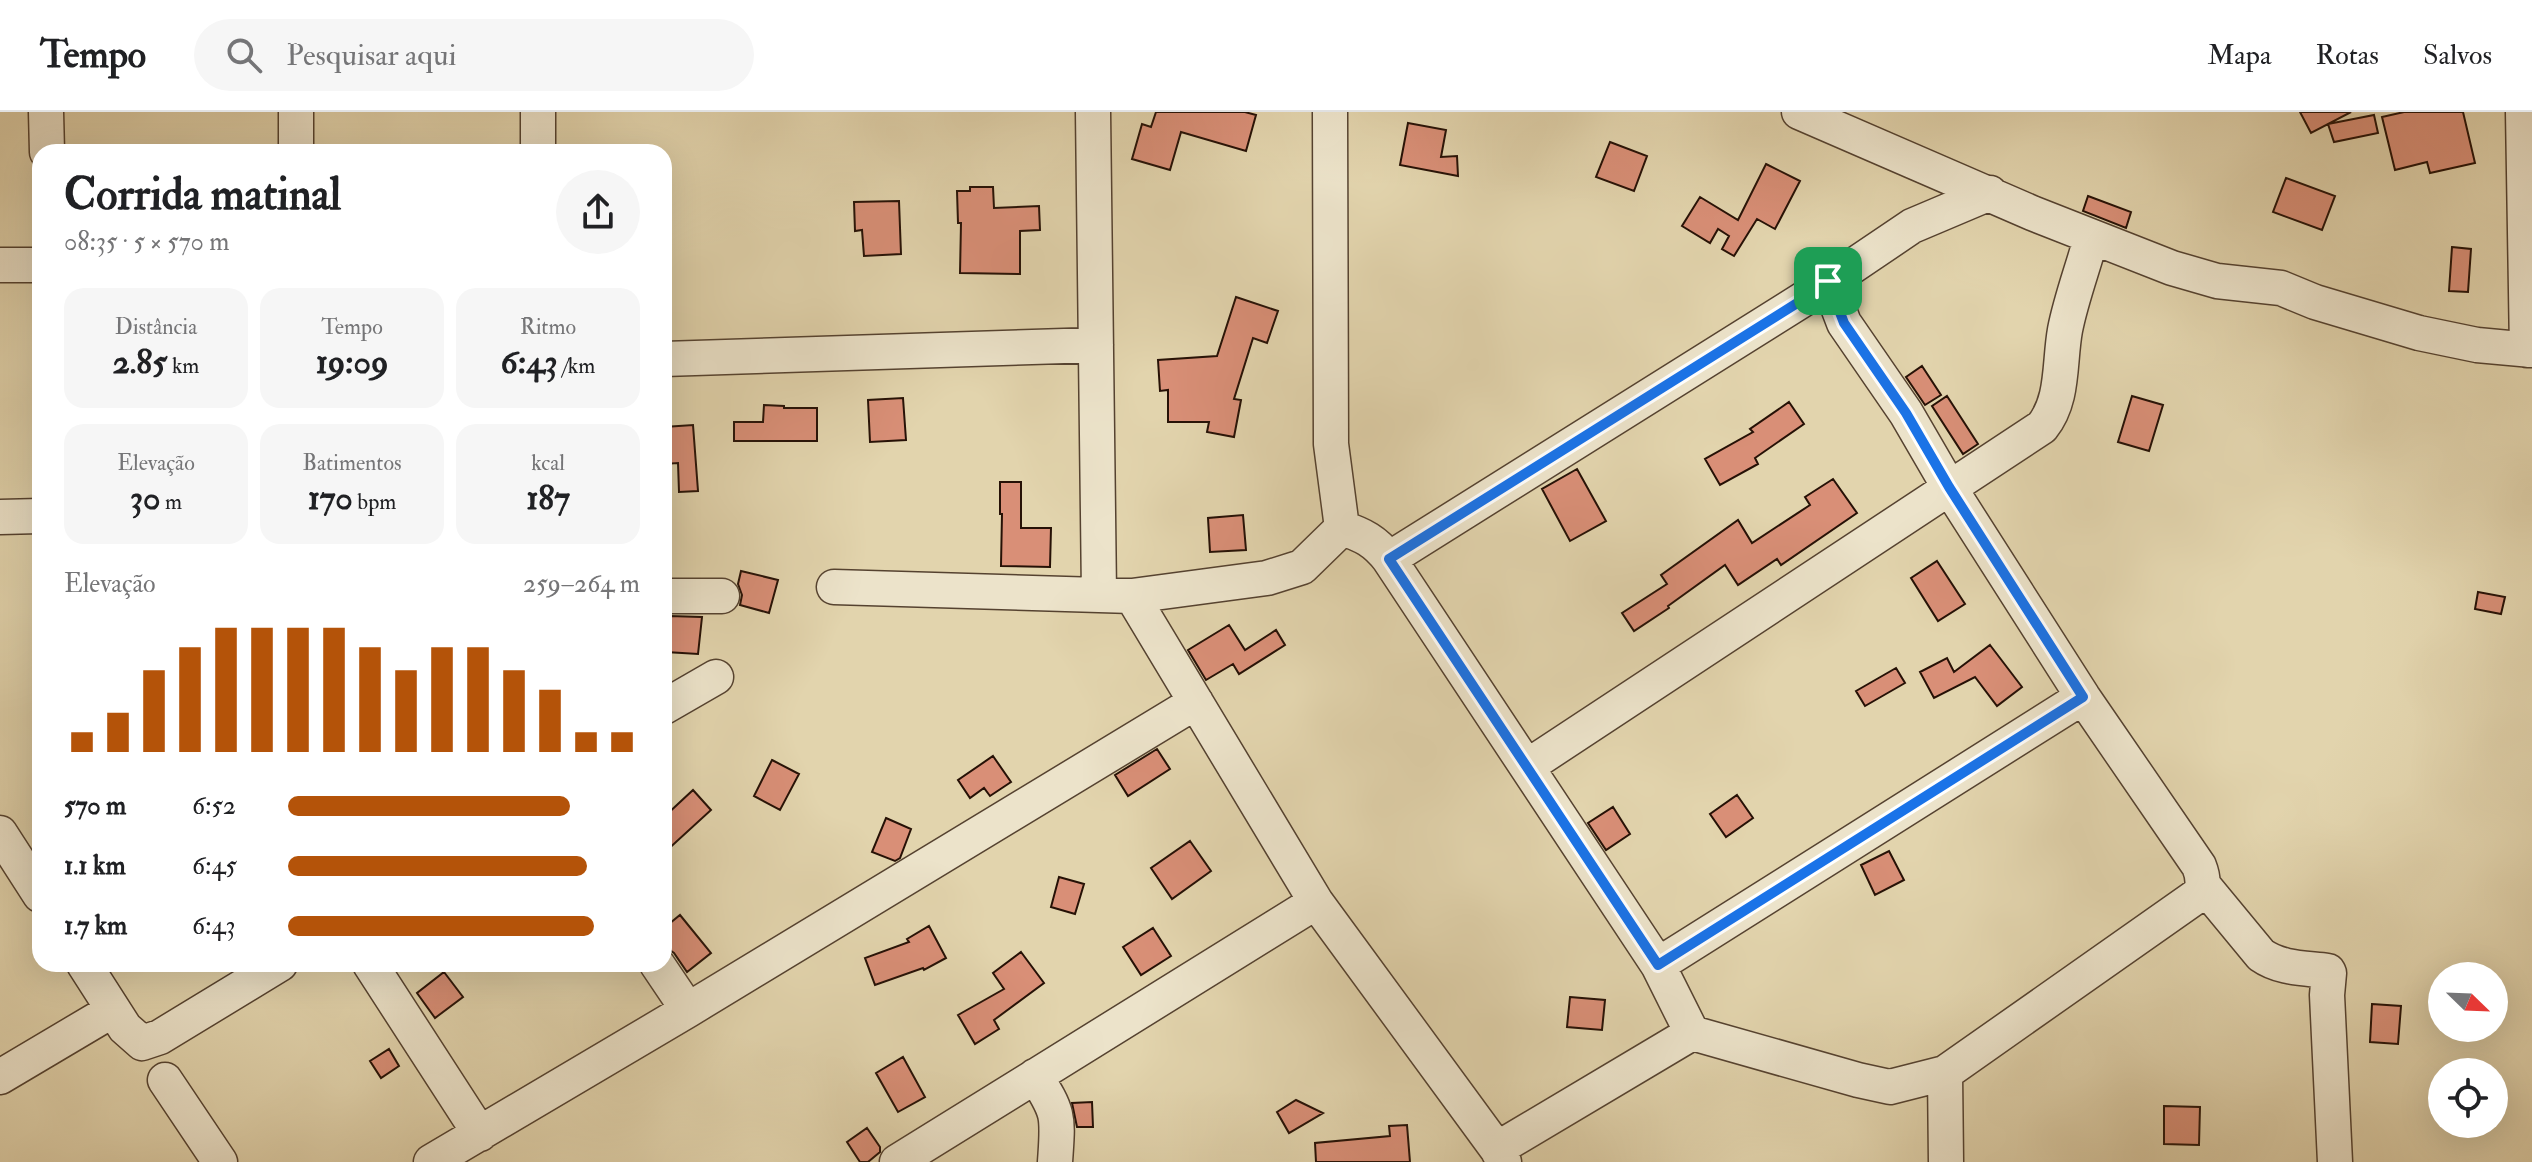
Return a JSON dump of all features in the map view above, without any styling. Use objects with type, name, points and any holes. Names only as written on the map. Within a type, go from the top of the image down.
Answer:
[{"type":"street","points":[[46,112],[47,144]]},
{"type":"street","points":[[296,112],[296,144]]},
{"type":"street","points":[[538,112],[538,144]]},
{"type":"street","points":[[1093,112],[1096,345],[1115,595],[1196,702],[1316,902],[1500,1155],[1692,1033],[1890,1087],[1945,1073],[2194,900],[2204,886]]},
{"type":"street","points":[[1330,112],[1331,444],[1342,528]]},
{"type":"street","points":[[1799,112],[2091,238],[2172,268],[2217,281],[2281,288],[2315,302],[2419,333],[2477,345],[2530,350],[2517,122]]},
{"type":"street","points":[[1389,559],[1793,306],[1912,226],[1990,193]]},
{"type":"street","points":[[1528,766],[2042,427],[2057,399],[2065,329],[2091,238]]},
{"type":"street","points":[[0,265],[32,265]]},
{"type":"street","points":[[1828,281],[1844,323],[1906,413],[1949,487],[2083,697],[2199,866],[2204,886],[2268,960],[2329,973],[2327,995],[2335,1162]]},
{"type":"street","points":[[1793,306],[1844,323]]},
{"type":"street","points":[[672,359],[1096,345]]},
{"type":"street","points":[[0,517],[32,516]]},
{"type":"street","points":[[1342,528],[1367,537],[1389,559],[1658,965],[1692,1033]]},
{"type":"street","points":[[834,587],[1115,595],[1267,578],[1302,567],[1342,528]]},
{"type":"street","points":[[672,596],[722,596]]},
{"type":"street","points":[[672,702],[716,677]]},
{"type":"street","points":[[1658,965],[2083,697]]},
{"type":"street","points":[[431,1162],[1196,702]]},
{"type":"street","points":[[0,833],[32,883]]},
{"type":"street","points":[[897,1162],[1316,902]]},
{"type":"street","points":[[89,972],[125,1028],[142,1043],[160,1037],[267,972]]},
{"type":"street","points":[[375,972],[480,1134]]},
{"type":"street","points":[[662,972],[688,1010]]},
{"type":"street","points":[[0,1077],[113,1010]]},
{"type":"street","points":[[1945,1073],[1946,1162]]},
{"type":"street","points":[[1035,1076],[1054,1105],[1058,1122],[1055,1162]]},
{"type":"street","points":[[165,1080],[220,1162]]},
{"type":"building","points":[[1156,112],[1245,112],[1256,115],[1246,151],[1181,132],[1170,170],[1132,159],[1142,124],[1151,127]]},
{"type":"building","points":[[2300,112],[2351,112],[2311,133]]},
{"type":"building","points":[[2404,112],[2463,112],[2475,163],[2430,173],[2427,162],[2395,170],[2382,117]]},
{"type":"building","points":[[2374,115],[2378,133],[2334,142],[2328,124]]},
{"type":"building","points":[[1408,123],[1446,130],[1441,157],[1457,156],[1458,176],[1400,165]]},
{"type":"building","points":[[1610,142],[1647,156],[1634,191],[1596,177]]},
{"type":"building","points":[[1766,164],[1800,181],[1775,229],[1757,219],[1734,256],[1722,249],[1729,236],[1718,229],[1710,243],[1682,226],[1700,197],[1738,220]]},
{"type":"building","points":[[2286,178],[2335,196],[2322,230],[2273,212]]},
{"type":"building","points":[[970,187],[993,187],[994,208],[1039,206],[1040,230],[1020,231],[1020,274],[960,273],[961,223],[958,223],[957,191],[970,191]]},
{"type":"building","points":[[2088,196],[2131,212],[2126,228],[2083,211]]},
{"type":"building","points":[[899,201],[901,254],[864,256],[862,230],[855,231],[854,202]]},
{"type":"building","points":[[2452,247],[2471,249],[2468,292],[2449,291]]},
{"type":"building","points":[[1236,297],[1278,311],[1267,343],[1253,338],[1234,399],[1241,400],[1234,437],[1207,432],[1209,422],[1168,422],[1168,390],[1160,391],[1158,360],[1217,356]]},
{"type":"building","points":[[1922,366],[1941,395],[1925,405],[1906,377]]},
{"type":"building","points":[[1947,396],[1978,444],[1963,454],[1932,406]]},
{"type":"building","points":[[2132,396],[2163,405],[2149,451],[2118,442]]},
{"type":"building","points":[[903,398],[906,440],[870,442],[868,400]]},
{"type":"building","points":[[1789,402],[1804,424],[1755,458],[1758,464],[1720,485],[1705,459],[1753,432],[1750,429]]},
{"type":"building","points":[[764,405],[817,408],[817,441],[734,441],[734,422],[763,422]]},
{"type":"building","points":[[693,425],[698,491],[679,492],[678,463],[672,463],[672,426]]},
{"type":"building","points":[[1577,469],[1606,521],[1570,541],[1542,489]]},
{"type":"building","points":[[1833,479],[1857,513],[1781,565],[1777,559],[1738,585],[1725,565],[1634,631],[1622,613],[1667,584],[1661,575],[1738,520],[1752,543],[1810,505],[1805,497]]},
{"type":"building","points":[[1000,482],[1021,482],[1021,528],[1051,528],[1050,567],[1001,566]]},
{"type":"building","points":[[1243,515],[1246,550],[1210,552],[1208,518]]},
{"type":"building","points":[[1937,561],[1965,604],[1938,621],[1911,578]]},
{"type":"building","points":[[741,571],[778,580],[769,613],[740,605],[742,595],[738,584]]},
{"type":"building","points":[[2478,592],[2505,597],[2501,614],[2475,609]]},
{"type":"building","points":[[672,616],[702,617],[698,654],[672,652]]},
{"type":"building","points":[[1229,625],[1245,650],[1276,630],[1285,645],[1239,674],[1233,664],[1206,680],[1188,650]]},
{"type":"building","points":[[1990,645],[2022,687],[1997,706],[1975,677],[1934,698],[1920,672],[1947,658],[1954,672]]},
{"type":"building","points":[[1896,668],[1905,683],[1865,706],[1856,691]]},
{"type":"building","points":[[1157,749],[1170,769],[1128,796],[1115,775]]},
{"type":"building","points":[[993,756],[1011,782],[990,796],[984,788],[970,798],[958,780]]},
{"type":"building","points":[[772,760],[799,774],[780,810],[754,796]]},
{"type":"building","points":[[693,790],[711,810],[672,846],[672,810]]},
{"type":"building","points":[[1737,795],[1753,818],[1726,837],[1710,814]]},
{"type":"building","points":[[1613,807],[1630,834],[1606,850],[1588,823]]},
{"type":"building","points":[[886,818],[911,829],[900,858],[895,861],[872,852]]},
{"type":"building","points":[[1190,841],[1211,871],[1172,899],[1151,868]]},
{"type":"building","points":[[1889,851],[1904,880],[1875,895],[1861,865]]},
{"type":"building","points":[[1059,877],[1084,884],[1075,914],[1051,907]]},
{"type":"building","points":[[680,915],[711,953],[687,972],[672,952],[672,922]]},
{"type":"building","points":[[929,926],[946,958],[924,970],[875,985],[865,958],[909,942],[907,939]]},
{"type":"building","points":[[1153,928],[1171,956],[1141,975],[1123,947]]},
{"type":"building","points":[[1021,952],[1044,983],[994,1020],[999,1029],[975,1044],[958,1015],[1004,989],[993,973]]},
{"type":"building","points":[[444,972],[463,997],[435,1018],[417,993]]},
{"type":"building","points":[[1570,997],[1605,1000],[1602,1030],[1567,1027]]},
{"type":"building","points":[[2372,1004],[2401,1006],[2398,1044],[2370,1042]]},
{"type":"building","points":[[389,1049],[399,1066],[381,1078],[370,1061]]},
{"type":"building","points":[[903,1057],[925,1097],[898,1112],[876,1073]]},
{"type":"building","points":[[1296,1100],[1323,1113],[1289,1133],[1277,1112]]},
{"type":"building","points":[[1092,1102],[1093,1127],[1077,1127],[1072,1103]]},
{"type":"building","points":[[2164,1106],[2200,1107],[2199,1145],[2164,1144]]},
{"type":"building","points":[[1407,1125],[1410,1162],[1316,1162],[1315,1143],[1390,1136],[1389,1126]]},
{"type":"building","points":[[867,1128],[880,1152],[868,1162],[860,1162],[847,1142]]},
{"type":"route","points":[[1828,281],[1844,323],[1906,413],[1949,487],[2083,697],[1658,965],[1389,559],[1828,281]]}]
